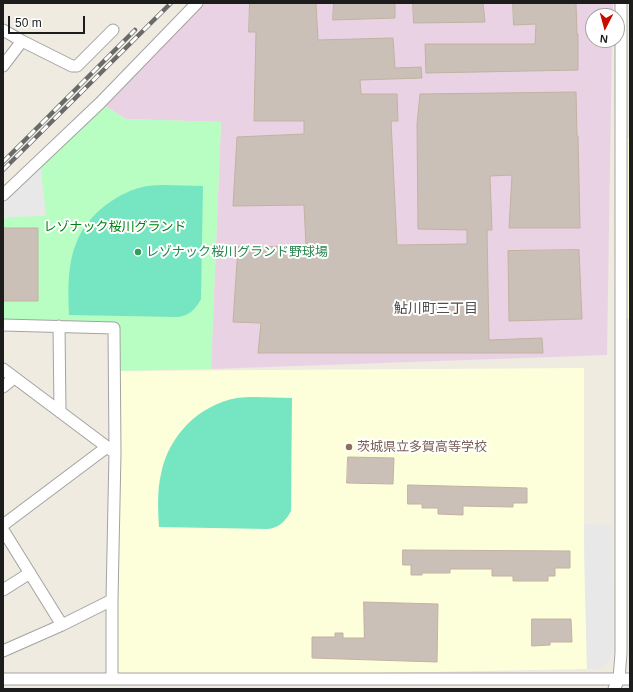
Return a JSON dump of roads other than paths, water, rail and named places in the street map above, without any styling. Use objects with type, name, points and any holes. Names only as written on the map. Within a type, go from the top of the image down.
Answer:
[{"type":"street","points":[[3,195],[100,103],[196,3]]},
{"type":"street","points":[[3,678],[112,678],[324,684],[621,683],[621,3]]},
{"type":"street","points":[[3,30],[22,42],[72,66],[77,66],[113,30]]},
{"type":"street","points":[[3,66],[22,42]]},
{"type":"street","points":[[3,325],[114,328],[111,450],[112,678]]},
{"type":"street","points":[[59,326],[60,412]]},
{"type":"street","points":[[3,369],[111,450]]},
{"type":"street","points":[[3,387],[14,378]]},
{"type":"street","points":[[3,525],[111,450]]},
{"type":"street","points":[[3,530],[62,625]]},
{"type":"street","points":[[3,590],[30,573]]},
{"type":"street","points":[[3,651],[62,625],[112,600]]},
{"type":"railway","points":[[3,170],[171,3]]},
{"type":"railway","points":[[3,162],[135,30]]},
{"type":"place","name":"レゾナック桜川グランド野球場","points":[[138,252]]},
{"type":"place","name":"茨城県立多賀高等学校","points":[[349,447]]},
{"type":"district","name":"鮎川町三丁目","points":[[436,309]]},
{"type":"park label","name":"レゾナック桜川グランド","points":[[115,227]]}]
